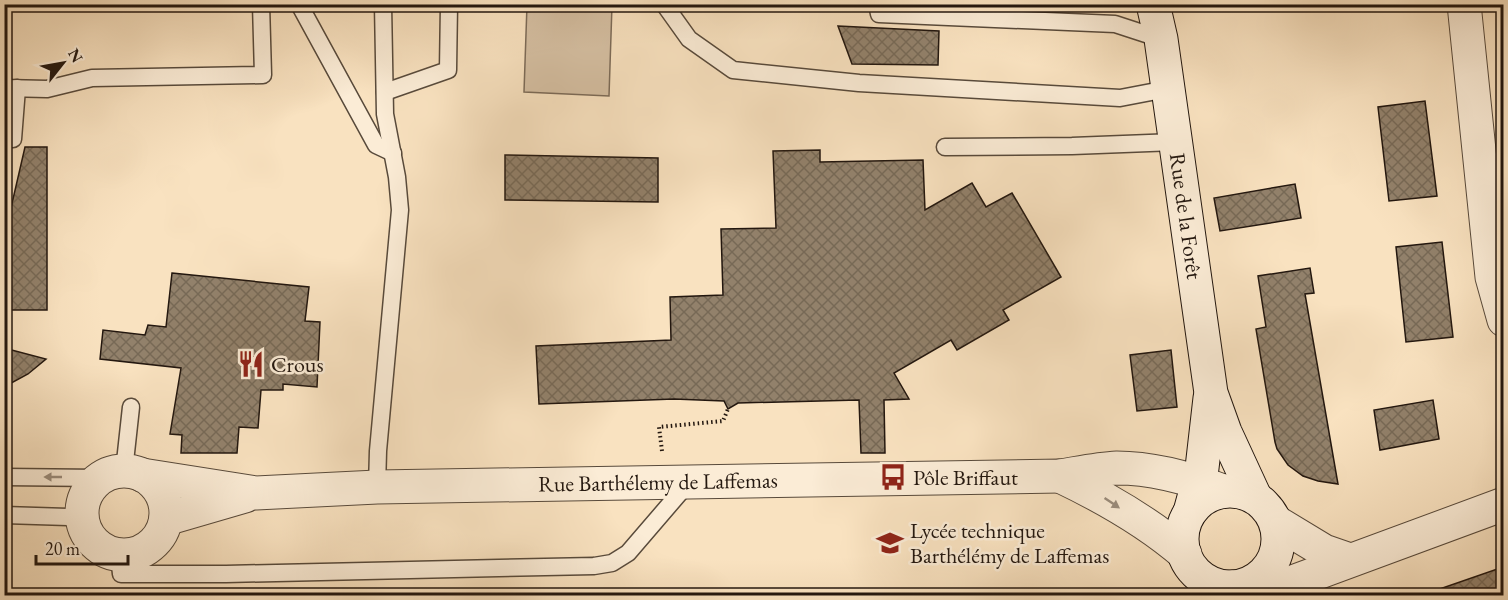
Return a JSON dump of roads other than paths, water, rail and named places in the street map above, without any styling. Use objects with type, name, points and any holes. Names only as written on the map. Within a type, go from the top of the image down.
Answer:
[{"type":"street","name":"Rue de la Forêt","points":[[1153,4],[1161,39],[1211,393]]},
{"type":"street","name":"Rue de la Forêt","points":[[1161,39],[1162,4]]},
{"type":"street","points":[[1464,4],[1492,277],[1503,320]]},
{"type":"street","points":[[1211,393],[1204,495],[1183,533],[1231,581]]},
{"type":"street","points":[[1211,393],[1225,432],[1255,497]]},
{"type":"street","name":"Rue Barthélemy de Laffemas","points":[[122,475],[256,493],[377,487],[1060,476],[1117,468],[1147,470],[1204,495]]},
{"type":"street","points":[[122,475],[151,480],[164,498],[166,519],[164,530],[150,547],[141,553],[119,555],[99,547],[86,531],[82,508],[92,486],[122,475]]},
{"type":"street","points":[[1060,476],[1105,498],[1231,581],[1282,586],[1503,504]]},
{"type":"street","points":[[1204,495],[1240,491],[1255,497],[1268,508],[1276,522],[1279,538],[1276,553],[1231,581]]},
{"type":"street","name":"Rue Barthélemy de Laffemas","points":[[166,519],[256,493]]},
{"type":"street","points":[[1276,522],[1324,551],[1350,560]]},
{"type":"lane","points":[[4,139],[13,139],[11,88],[47,89],[92,78],[263,75],[261,4]]},
{"type":"lane","points":[[298,4],[376,145],[393,153]]},
{"type":"lane","points":[[377,487],[378,451],[400,210],[398,177],[385,114],[383,4]]},
{"type":"lane","points":[[385,92],[448,70],[450,4]]},
{"type":"lane","points":[[664,4],[689,39],[733,70],[859,83],[1120,98],[1167,89]]},
{"type":"lane","points":[[877,4],[879,14],[1115,24],[1161,39]]},
{"type":"lane","points":[[945,147],[1175,142]]},
{"type":"lane","points":[[122,475],[131,407]]},
{"type":"lane","name":"Rue Barthélemy de Laffemas","points":[[4,477],[122,475]]},
{"type":"lane","points":[[119,555],[121,574],[594,566],[612,563],[627,553],[689,482]]},
{"type":"lane","points":[[4,515],[68,517],[83,520]]},
{"type":"place","name":"Crous","points":[[251,364]]},
{"type":"place","name":"Pôle Briffaut","points":[[893,477]]},
{"type":"place","name":"Lycée technique Barthélémy de Laffemas","points":[[890,543]]}]
